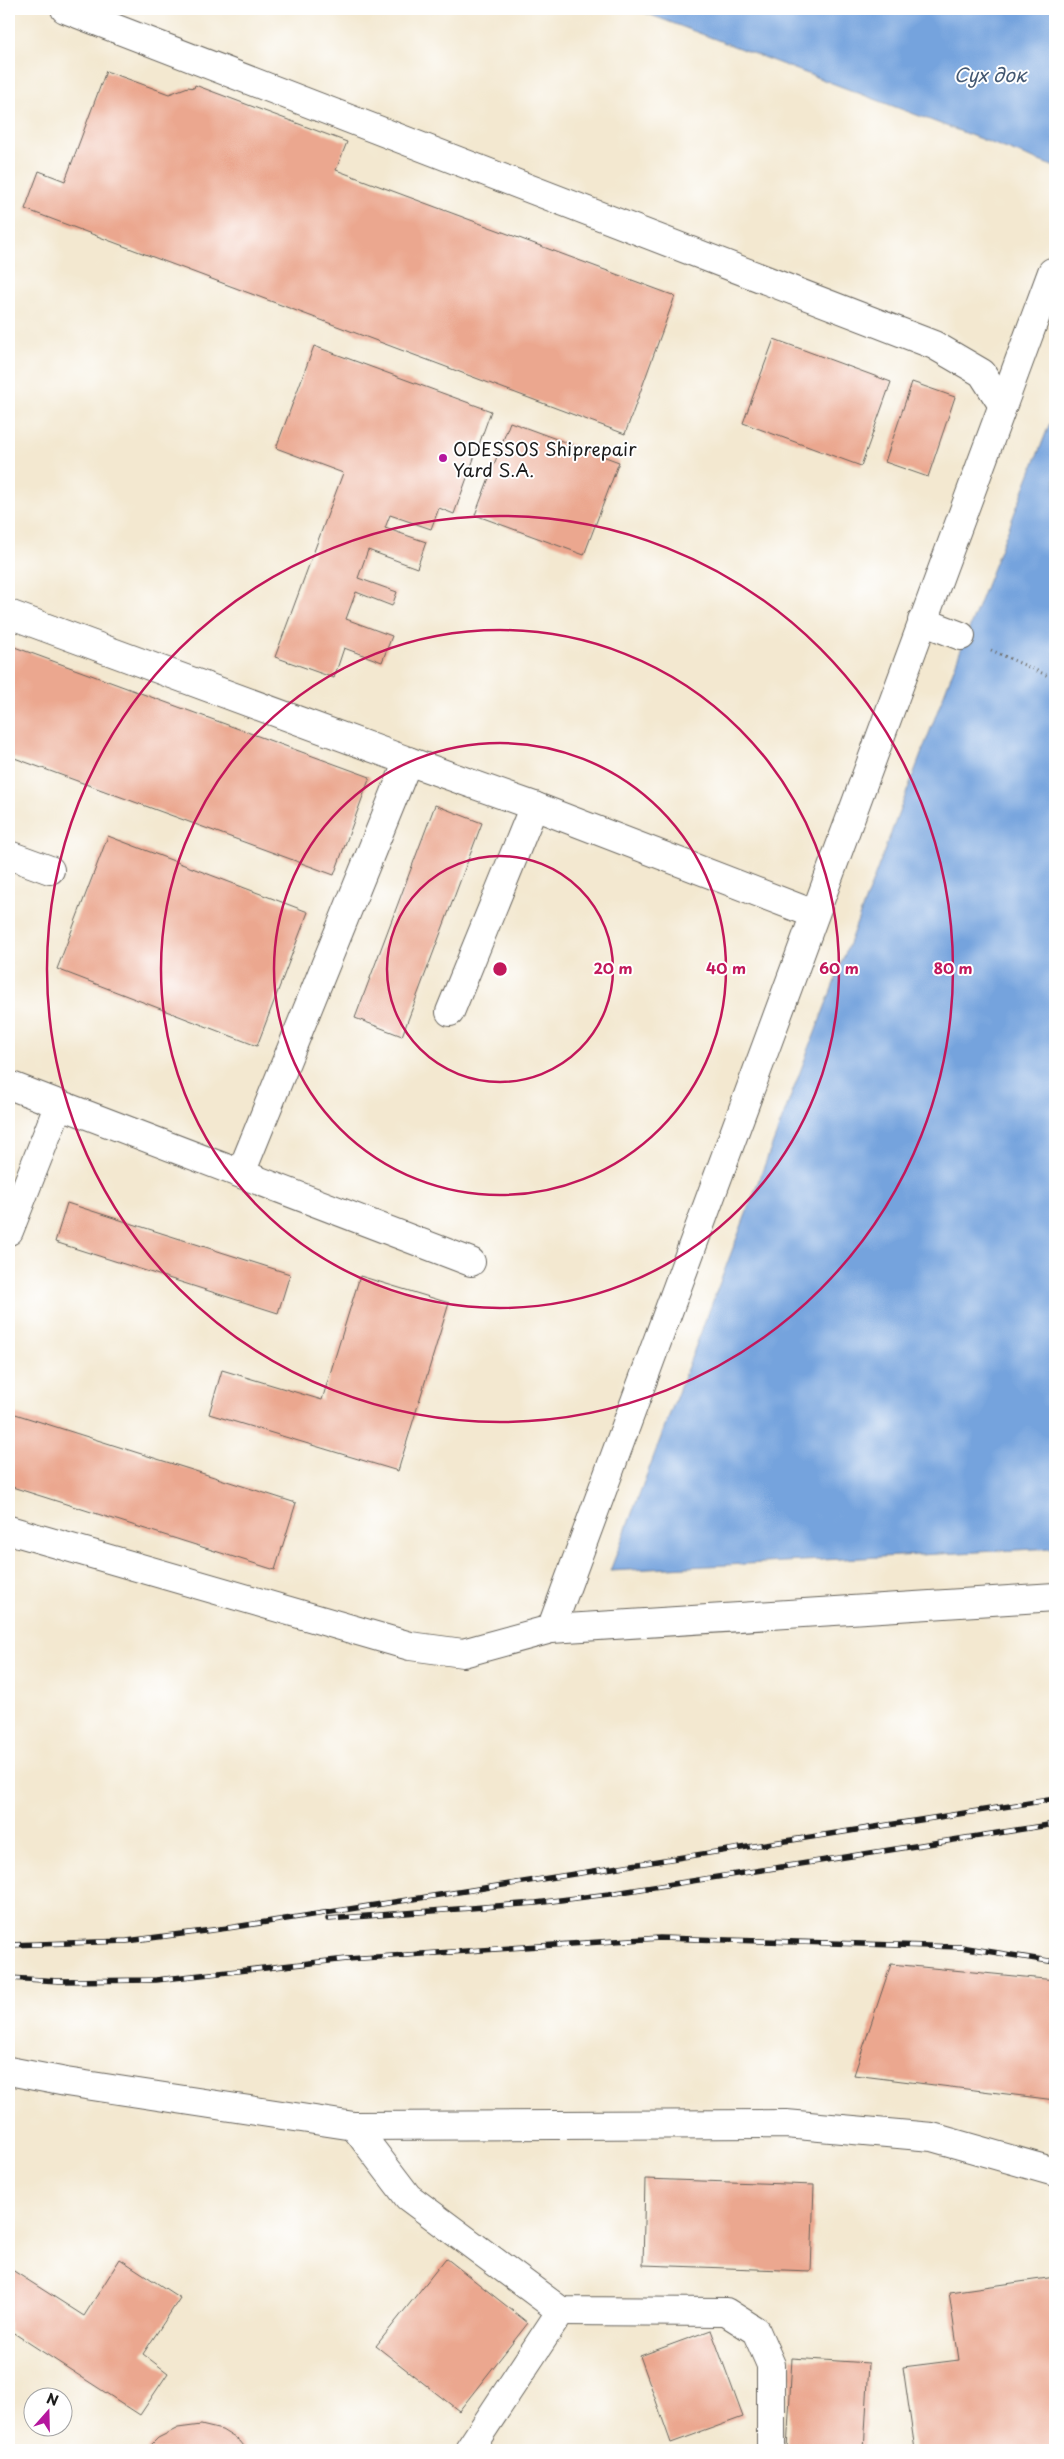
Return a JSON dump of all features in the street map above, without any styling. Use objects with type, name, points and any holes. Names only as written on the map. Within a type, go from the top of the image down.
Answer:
[{"type":"street","points":[[65,9],[934,345],[982,373],[1002,404]]},
{"type":"street","points":[[551,1629],[1052,272]]},
{"type":"street","points":[[9,614],[534,806],[814,914]]},
{"type":"street","points":[[922,621],[961,636]]},
{"type":"street","points":[[241,1173],[408,761]]},
{"type":"street","points":[[450,1012],[534,806]]},
{"type":"street","points":[[9,855],[50,870]]},
{"type":"street","points":[[9,1085],[471,1262]]},
{"type":"street","points":[[9,1231],[59,1104]]},
{"type":"street","points":[[9,1530],[410,1646],[463,1653],[551,1629],[1055,1597]]},
{"type":"street","points":[[9,2071],[66,2082],[354,2126],[786,2124],[932,2137],[1055,2172]]},
{"type":"street","points":[[354,2126],[408,2197],[561,2311],[726,2312],[756,2331],[771,2365],[770,2450]]},
{"type":"street","points":[[469,2450],[561,2311]]},
{"type":"path","points":[[961,636],[1055,678]]},
{"type":"water","name":"Сух док","points":[[635,9],[1055,9],[1055,167]]},
{"type":"water","points":[[1055,410],[1055,1548],[610,1571],[960,652]]},
{"type":"building","points":[[106,71],[169,94],[188,87],[194,88],[195,85],[347,142],[336,170],[675,296],[625,434],[25,209],[39,171],[65,181]]},
{"type":"building","points":[[774,339],[891,382],[861,466],[743,423]]},
{"type":"building","points":[[314,346],[491,411],[454,514],[439,508],[431,529],[390,515],[385,528],[426,542],[417,568],[368,550],[358,578],[397,592],[392,606],[356,592],[346,619],[392,636],[382,662],[344,648],[334,678],[275,657],[343,473],[276,448]]},
{"type":"building","points":[[912,382],[955,397],[928,477],[885,462]]},
{"type":"building","points":[[510,422],[619,462],[584,555],[475,515]]},
{"type":"building","points":[[9,645],[370,777],[334,875],[9,756]]},
{"type":"building","points":[[435,805],[482,823],[402,1036],[355,1018]]},
{"type":"building","points":[[108,836],[308,912],[257,1046],[57,969]]},
{"type":"building","points":[[67,1203],[290,1274],[278,1313],[55,1242]]},
{"type":"building","points":[[360,1276],[449,1303],[398,1471],[209,1414],[222,1370],[322,1400]]},
{"type":"building","points":[[9,1412],[296,1503],[275,1570],[9,1486]]},
{"type":"building","points":[[891,1964],[1055,1980],[1055,2100],[854,2075]]},
{"type":"building","points":[[645,2179],[814,2185],[811,2271],[643,2265]]},
{"type":"building","points":[[446,2258],[528,2323],[459,2411],[376,2346]]},
{"type":"building","points":[[120,2259],[180,2298],[143,2354],[168,2373],[140,2415],[9,2330],[9,2268],[84,2316]]},
{"type":"building","points":[[1055,2277],[1055,2450],[915,2450],[903,2367],[959,2360],[949,2292]]},
{"type":"building","points":[[711,2330],[743,2417],[671,2443],[640,2356]]},
{"type":"building","points":[[792,2358],[869,2363],[864,2450],[787,2450]]},
{"type":"building","points":[[201,2425],[222,2430],[240,2441],[247,2450],[146,2450],[158,2438],[178,2428]]},
{"type":"railway","points":[[9,1945],[127,1941],[228,1928],[1055,1799]]},
{"type":"railway","points":[[328,1919],[536,1903],[609,1894],[1055,1824]]},
{"type":"railway","points":[[9,1978],[59,1981],[156,1980],[347,1959],[660,1938],[961,1947],[1055,1962]]},
{"type":"place","name":"ODESSOS Shiprepair Yard S.A.","points":[[443,458]]}]
